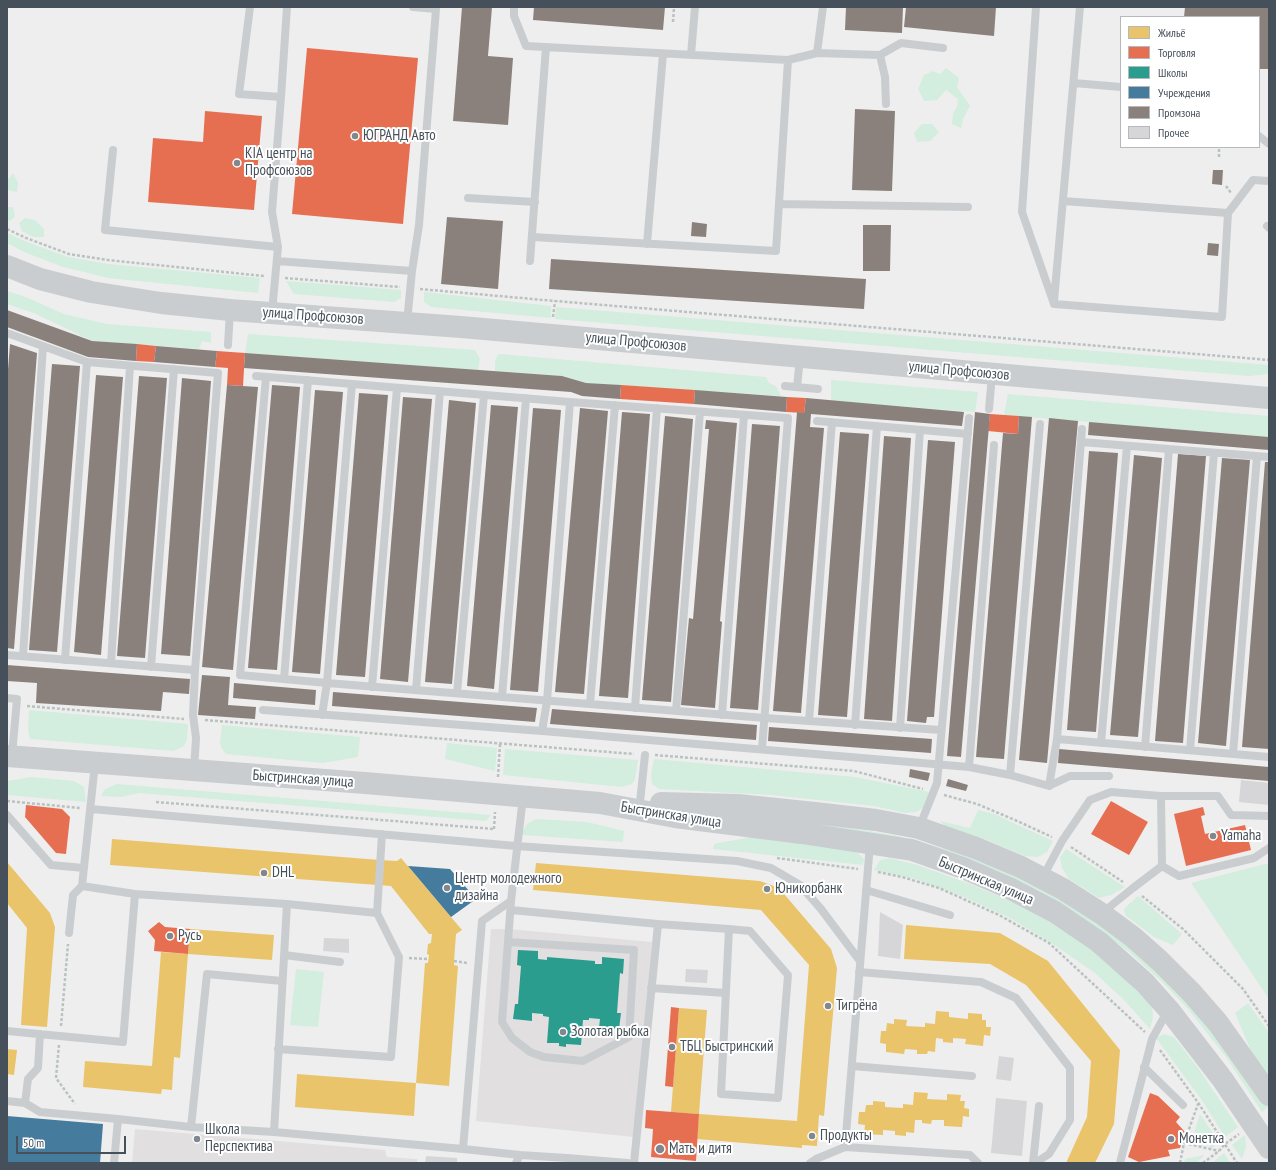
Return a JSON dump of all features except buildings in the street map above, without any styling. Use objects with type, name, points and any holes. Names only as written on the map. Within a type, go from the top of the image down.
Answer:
[{"type":"main road","name":"улица Профсоюзов","points":[[7,266],[40,278],[91,292],[230,310],[407,323],[1269,398]]},
{"type":"main road","name":"Быстринская улица","points":[[10,756],[365,783],[600,803],[640,802],[738,805],[876,820],[919,828],[976,848],[1043,878],[1102,914],[1133,937],[1191,992],[1218,1023],[1269,1095]]},
{"type":"main road","name":"Быстринская улица","points":[[600,803],[674,817],[802,833],[912,850],[963,868],[1009,888],[1055,912],[1098,942],[1145,983],[1169,1010],[1223,1080],[1269,1148]]},
{"type":"lane","points":[[250,7],[240,94],[281,97]]},
{"type":"lane","points":[[272,313],[278,247],[272,212],[287,7]]},
{"type":"lane","points":[[407,323],[412,271],[419,225],[436,9],[413,7]]},
{"type":"lane","points":[[514,7],[514,16],[526,46],[788,60],[817,53],[880,56],[901,43],[943,48]]},
{"type":"lane","points":[[691,55],[695,7]]},
{"type":"lane","points":[[817,53],[823,7]]},
{"type":"lane","points":[[1036,7],[1022,212],[1054,304]]},
{"type":"lane","points":[[1054,304],[1080,7]]},
{"type":"lane","points":[[530,261],[546,47]]},
{"type":"lane","points":[[647,244],[663,54]]},
{"type":"lane","points":[[880,56],[885,77],[886,104]]},
{"type":"lane","points":[[532,237],[776,251],[788,60]]},
{"type":"lane","points":[[1074,83],[1120,87]]},
{"type":"lane","points":[[1260,137],[1269,144]]},
{"type":"lane","points":[[113,150],[105,230],[278,247]]},
{"type":"lane","points":[[1054,304],[1222,317],[1228,213],[1253,180],[1269,181]]},
{"type":"lane","points":[[468,198],[534,202]]},
{"type":"lane","points":[[1063,201],[1228,213]]},
{"type":"lane","points":[[779,204],[968,206]]},
{"type":"lane","points":[[276,261],[412,271]]},
{"type":"lane","points":[[228,346],[230,310]]},
{"type":"lane","points":[[7,333],[87,362],[218,373],[192,715],[196,738],[194,771]]},
{"type":"lane","points":[[23,656],[43,346]]},
{"type":"lane","points":[[798,387],[800,357]]},
{"type":"lane","points":[[65,660],[87,362]]},
{"type":"lane","points":[[111,663],[130,366]]},
{"type":"lane","points":[[151,666],[174,369]]},
{"type":"lane","points":[[989,409],[992,374]]},
{"type":"lane","points":[[256,376],[570,402],[788,418],[762,749]]},
{"type":"lane","points":[[266,377],[240,675],[722,715],[941,730]]},
{"type":"lane","points":[[284,679],[308,380]]},
{"type":"lane","points":[[322,715],[327,683],[352,384]]},
{"type":"lane","points":[[785,386],[818,389]]},
{"type":"lane","points":[[372,687],[397,388]]},
{"type":"lane","points":[[416,690],[440,391]]},
{"type":"lane","points":[[457,693],[484,395]]},
{"type":"lane","points":[[502,697],[526,398]]},
{"type":"lane","points":[[542,731],[547,701],[570,402]]},
{"type":"lane","points":[[590,704],[615,405]]},
{"type":"lane","points":[[635,708],[657,408]]},
{"type":"lane","points":[[676,711],[700,412]]},
{"type":"lane","points":[[722,715],[744,415]]},
{"type":"lane","points":[[919,828],[937,783],[969,418]]},
{"type":"lane","points":[[817,420],[968,434]]},
{"type":"lane","points":[[809,721],[832,422]]},
{"type":"lane","points":[[1010,775],[1040,424]]},
{"type":"lane","points":[[855,725],[877,426]]},
{"type":"lane","points":[[1049,786],[1057,739],[1082,429]]},
{"type":"lane","points":[[900,728],[920,430]]},
{"type":"lane","points":[[1081,442],[1269,457]]},
{"type":"lane","points":[[969,767],[994,445]]},
{"type":"lane","points":[[1101,743],[1127,446]]},
{"type":"lane","points":[[1145,747],[1169,449]]},
{"type":"lane","points":[[1190,750],[1214,453]]},
{"type":"lane","points":[[1233,754],[1257,456]]},
{"type":"lane","points":[[7,655],[195,670]]},
{"type":"lane","points":[[7,698],[17,699],[10,756]]},
{"type":"lane","points":[[263,710],[542,731],[938,764],[969,767],[1010,775],[1049,786],[1070,776],[1109,776]]},
{"type":"lane","points":[[1057,739],[1269,758]]},
{"type":"lane","points":[[640,802],[645,755]]},
{"type":"lane","points":[[69,933],[73,895],[82,886],[95,762]]},
{"type":"lane","points":[[1043,878],[1062,842],[1090,800],[1111,792],[1161,796],[1218,796],[1231,815],[1269,816]]},
{"type":"lane","points":[[1161,796],[1162,866]]},
{"type":"lane","points":[[508,942],[634,950],[628,1037],[583,1061],[544,1057],[530,1052],[512,1038],[502,1022],[511,901],[516,846],[523,797]]},
{"type":"lane","points":[[91,809],[516,846],[737,861],[771,868],[800,885],[860,961]]},
{"type":"lane","points":[[7,815],[52,865],[84,868]]},
{"type":"lane","points":[[278,1049],[391,1057],[399,957],[377,913],[382,834]]},
{"type":"lane","points":[[845,1147],[870,843]]},
{"type":"lane","points":[[1162,866],[1179,876],[1254,858],[1269,848]]},
{"type":"lane","points":[[1102,914],[1162,866]]},
{"type":"lane","points":[[82,886],[135,894],[287,904],[377,913]]},
{"type":"lane","points":[[866,890],[950,915]]},
{"type":"lane","points":[[7,1031],[123,1042],[135,894]]},
{"type":"lane","points":[[463,1149],[482,921],[511,901]]},
{"type":"lane","points":[[274,1132],[287,904]]},
{"type":"lane","points":[[511,910],[658,924],[729,929],[750,931],[788,975],[778,1098],[721,1094],[729,929]]},
{"type":"lane","points":[[634,1163],[658,924]]},
{"type":"lane","points":[[284,955],[340,962]]},
{"type":"lane","points":[[860,972],[981,982],[1016,998],[1070,1068],[1070,1120],[1049,1154],[1034,1163]]},
{"type":"lane","points":[[191,1127],[207,974],[282,981]]},
{"type":"lane","points":[[651,988],[726,993]]},
{"type":"lane","points":[[1120,1163],[1152,1039],[1169,1010]]},
{"type":"lane","points":[[25,1103],[28,1079],[38,1068],[40,1034]]},
{"type":"lane","points":[[852,1066],[972,1076]]},
{"type":"lane","points":[[1144,1067],[1183,1105]]},
{"type":"lane","points":[[7,1101],[25,1103],[40,1112],[191,1127],[274,1132],[463,1149],[518,1159],[628,1163]]},
{"type":"lane","points":[[1034,1163],[1039,1106]]},
{"type":"lane","points":[[114,1163],[118,1119]]},
{"type":"lane","points":[[810,1163],[845,1147],[970,1155],[978,1163]]},
{"type":"path","points":[[673,22],[674,7]]},
{"type":"path","points":[[1218,157],[1219,148]]},
{"type":"path","points":[[7,229],[26,238],[69,254],[108,260],[275,277],[1269,360]]},
{"type":"path","points":[[553,319],[555,301]]},
{"type":"path","points":[[7,801],[91,809]]},
{"type":"path","points":[[155,802],[494,829]]},
{"type":"path","points":[[777,858],[868,870],[902,877],[939,888],[999,915],[1049,943],[1152,1039],[1237,1163]]},
{"type":"path","points":[[399,957],[429,959]]},
{"type":"path","points":[[1180,1163],[1184,1144],[1198,1104]]},
{"type":"path","points":[[1203,1163],[1219,1151],[1225,1144],[1253,1124]]},
{"type":"path","points":[[1184,1144],[1219,1151]]},
{"type":"shaded area","name":"Золотая рыбка","points":[[491,929],[509,929],[652,942],[634,1137],[476,1121]]},
{"type":"shaded area","name":"Школа Перспектива","points":[[135,1129],[385,1150],[387,1157],[417,1159],[417,1163],[132,1163]]},
{"type":"green space","points":[[946,68],[959,78],[957,87],[970,106],[963,119],[961,128],[952,124],[953,113],[957,107],[958,99],[946,90],[937,100],[924,101],[918,89],[924,75],[933,71],[940,74]]},
{"type":"green space","points":[[922,124],[932,124],[939,132],[930,141],[917,142],[914,133]]},
{"type":"green space","points":[[13,173],[18,183],[17,192],[7,190],[7,181]]},
{"type":"green space","points":[[7,207],[13,207],[15,216],[10,221],[7,220]]},
{"type":"green space","points":[[25,218],[35,220],[44,229],[44,237],[33,237],[22,231],[19,223]]},
{"type":"green space","points":[[7,233],[68,257],[108,264],[260,278],[258,293],[108,278],[63,267],[24,252],[7,243]]},
{"type":"green space","points":[[286,281],[401,290],[401,298],[394,302],[294,294]]},
{"type":"green space","points":[[7,291],[23,296],[64,314],[107,324],[211,332],[211,343],[202,341],[199,349],[92,341],[36,314],[7,304]]},
{"type":"green space","points":[[424,292],[551,306],[551,318],[431,307],[424,302]]},
{"type":"green space","points":[[556,307],[1269,365],[1269,374],[1249,376],[555,319]]},
{"type":"green space","points":[[248,334],[475,350],[480,359],[478,370],[245,353]]},
{"type":"green space","points":[[499,354],[766,377],[769,383],[776,386],[781,396],[586,383],[562,376],[495,371],[495,360]]},
{"type":"green space","points":[[831,380],[978,392],[975,412],[831,401]]},
{"type":"green space","points":[[1008,394],[1269,416],[1269,437],[1004,415]]},
{"type":"green space","points":[[29,710],[188,724],[187,739],[184,746],[174,751],[30,739],[28,729]]},
{"type":"green space","points":[[222,725],[360,737],[358,757],[323,763],[226,754],[220,743]]},
{"type":"green space","points":[[447,743],[497,748],[495,771],[445,759]]},
{"type":"green space","points":[[505,749],[638,760],[635,780],[632,784],[622,787],[503,775]]},
{"type":"green space","points":[[654,759],[855,777],[929,792],[923,808],[916,812],[905,813],[874,806],[771,795],[659,789],[652,784],[651,774]]},
{"type":"green space","points":[[32,777],[74,781],[84,787],[86,802],[7,795],[7,781]]},
{"type":"green space","points":[[117,784],[491,815],[486,821],[139,793],[121,797],[101,796],[105,789]]},
{"type":"green space","points":[[978,810],[994,814],[1053,841],[1047,852],[1038,857],[1025,856],[987,840],[944,825],[940,821],[970,828]]},
{"type":"green space","points":[[726,814],[822,823],[898,836],[956,852],[1010,873],[1057,897],[1098,923],[1132,949],[1166,979],[1231,1053],[1268,1107],[1262,1112],[1226,1057],[1188,1009],[1162,982],[1129,952],[1096,927],[1009,877]]},
{"type":"green space","points":[[537,819],[587,822],[624,831],[623,842],[523,835],[523,831],[528,823]]},
{"type":"green space","points":[[751,837],[846,849],[858,853],[864,859],[863,865],[713,849],[714,844]]},
{"type":"green space","points":[[1066,849],[1125,887],[1111,895],[1099,898],[1069,879],[1062,868],[1060,857]]},
{"type":"green space","points":[[890,858],[917,865],[965,882],[1015,903],[1059,926],[1101,956],[1137,986],[1152,1006],[1153,1017],[1150,1029],[1125,1001],[1095,973],[1050,942],[1010,918],[962,896],[915,879],[874,870],[880,860]]},
{"type":"green space","points":[[1269,863],[1269,999],[1191,883]]},
{"type":"green space","points":[[1138,896],[1182,934],[1173,945],[1154,937],[1125,915],[1124,909]]},
{"type":"green space","points":[[296,969],[324,972],[318,1027],[290,1025]]},
{"type":"green space","points":[[1248,1003],[1269,1033],[1269,1078],[1251,1051],[1235,1013]]},
{"type":"green space","points":[[1164,1034],[1174,1037],[1198,1068],[1238,1127],[1225,1137],[1201,1099],[1156,1038]]},
{"type":"green space","points":[[1200,1114],[1218,1141],[1212,1148],[1194,1133]]},
{"type":"green space","points":[[1245,1135],[1246,1147],[1242,1159],[1232,1145]]},
{"type":"green space","points":[[1224,1153],[1230,1163],[1212,1163]]},
{"type":"green space","points":[[1205,1155],[1196,1163],[1184,1163],[1185,1159]]},
{"type":"place","name":"ЮГРАНД Авто","points":[[355,136]]},
{"type":"place","name":"KIA центр на Профсоюзов","points":[[237,163]]},
{"type":"place","name":"Yamaha","points":[[1213,836]]},
{"type":"place","name":"DHL","points":[[264,873]]},
{"type":"place","name":"Центр молодежного дизайна","points":[[447,888]]},
{"type":"place","name":"Юникорбанк","points":[[767,889]]},
{"type":"place","name":"Русь","points":[[170,936]]},
{"type":"place","name":"Тигрёна","points":[[828,1006]]},
{"type":"place","name":"Золотая рыбка","points":[[563,1032]]},
{"type":"place","name":"ТБЦ Быстринский","points":[[672,1047]]},
{"type":"place","name":"Продукты","points":[[812,1136]]},
{"type":"place","name":"Школа Перспектива","points":[[197,1139]]},
{"type":"place","name":"Монетка","points":[[1171,1139]]},
{"type":"place","name":"Мать и дитя","points":[[660,1149]]}]
